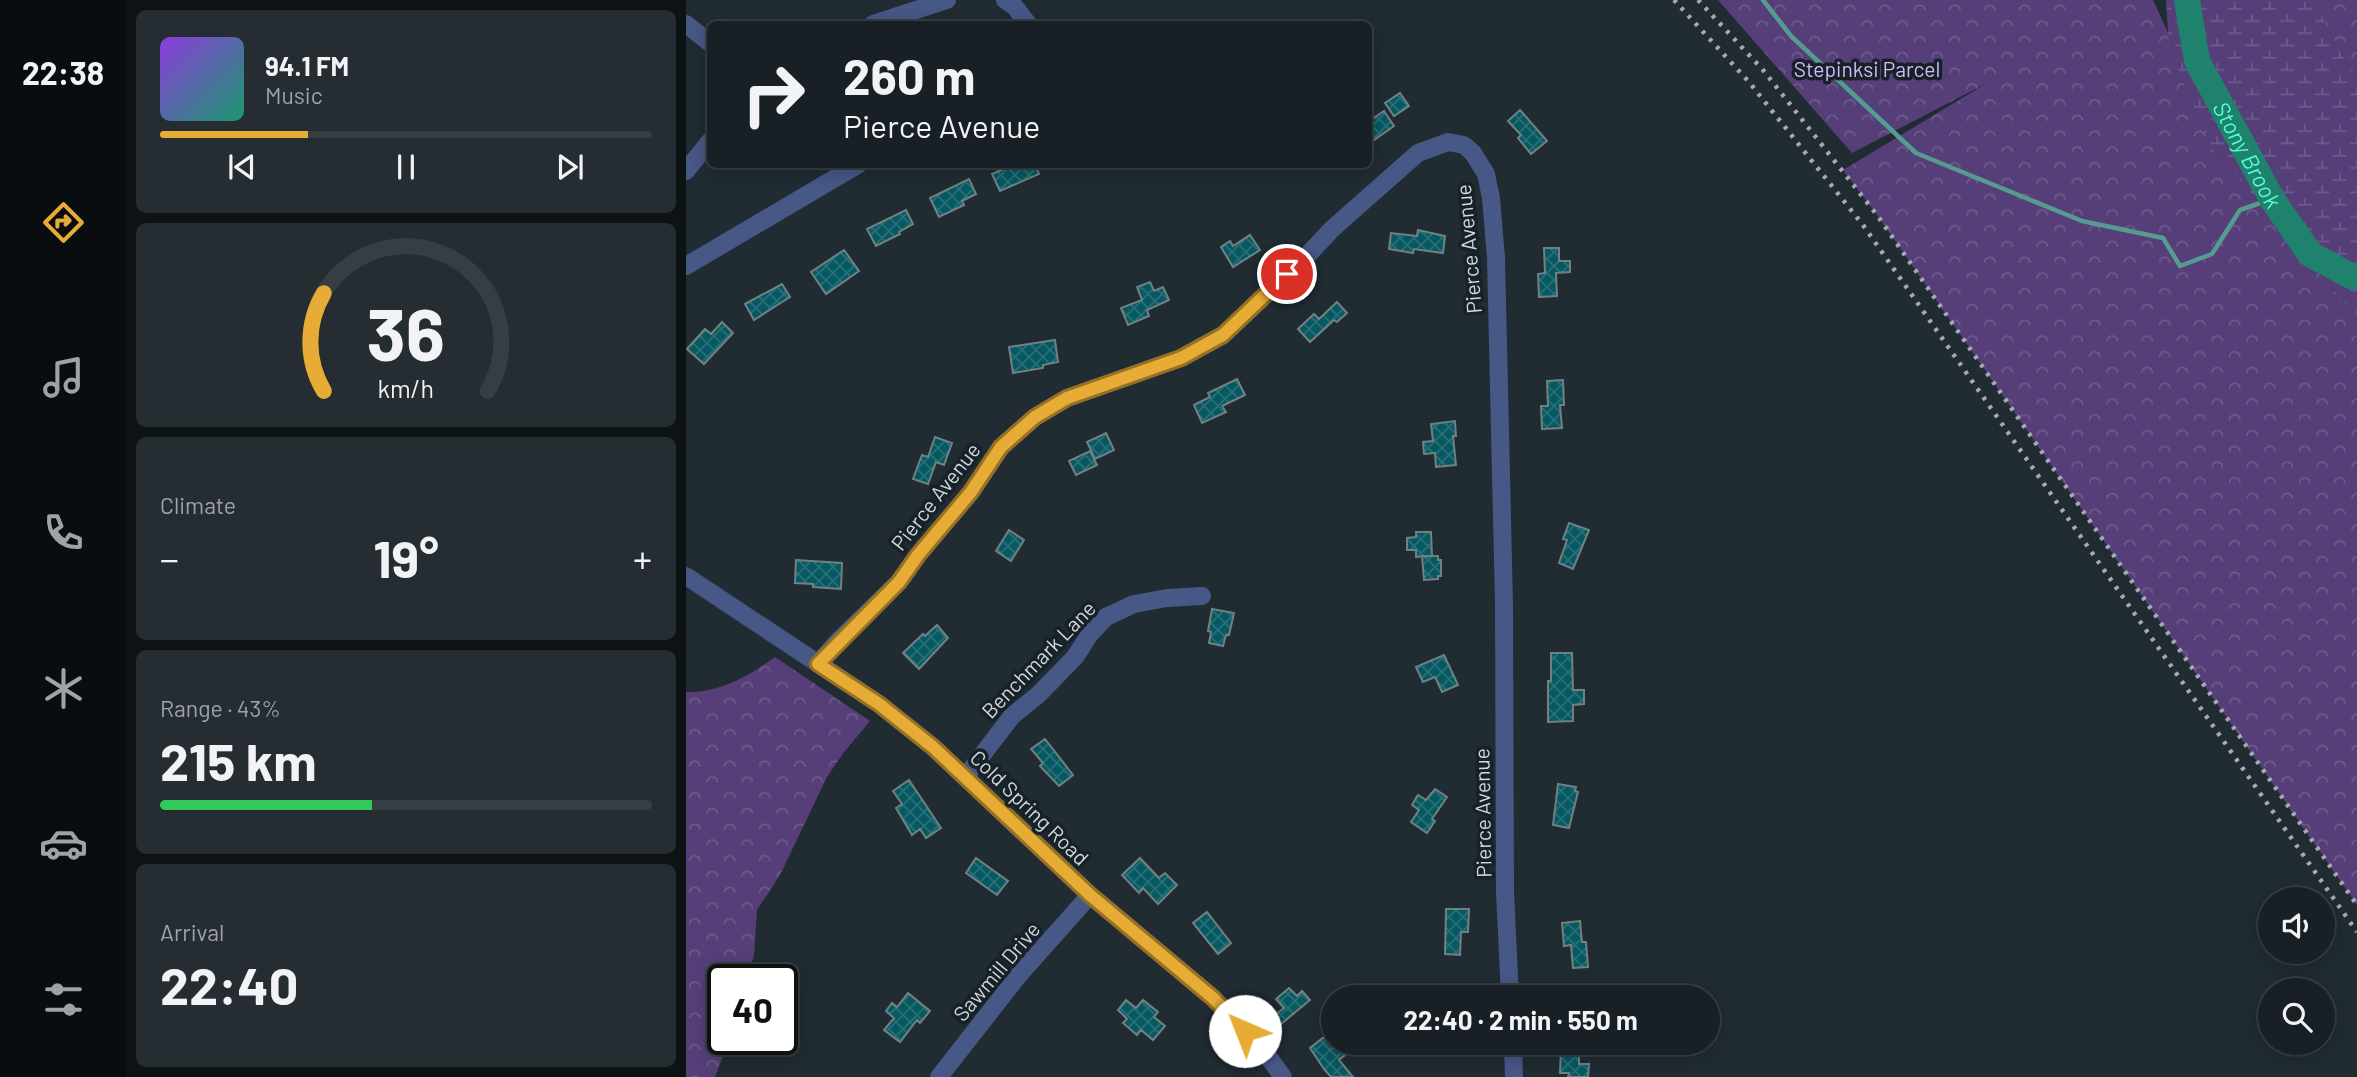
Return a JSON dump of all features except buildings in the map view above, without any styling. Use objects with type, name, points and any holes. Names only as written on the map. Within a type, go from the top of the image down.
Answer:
[{"type":"street","points":[[882,21],[947,0]]},
{"type":"street","points":[[1005,0],[1015,7],[1026,21]]},
{"type":"street","points":[[686,23],[707,40]]},
{"type":"street","name":"Pierce Avenue","points":[[818,664],[899,582],[971,492],[1001,447],[1035,417],[1067,398],[1181,358],[1223,335],[1332,229],[1418,153],[1448,142],[1464,145],[1473,153],[1486,173],[1496,258],[1504,603],[1505,891],[1509,985]]},
{"type":"street","points":[[686,171],[707,145]]},
{"type":"street","points":[[686,266],[852,168]]},
{"type":"street","name":"Cold Spring Road","points":[[686,576],[879,704],[966,776],[1090,895],[1213,998],[1261,1047],[1283,1077]]},
{"type":"street","name":"Benchmark Lane","points":[[966,776],[1012,716],[1038,695],[1075,657],[1105,617],[1134,604],[1167,598],[1202,596]]},
{"type":"street","name":"Sawmill Drive","points":[[939,1077],[1018,976],[1090,895]]},
{"type":"street","points":[[1513,1055],[1514,1077]]},
{"type":"green space","name":"Stepinksi Parcel","points":[[1718,0],[2153,0],[2194,90],[2213,149],[2357,317],[2357,905],[1843,170],[1987,83],[1852,153]]},
{"type":"green space","points":[[2166,0],[2313,0],[2349,67],[2357,73],[2357,317],[2213,149],[2169,50]]},
{"type":"green space","points":[[2313,0],[2357,0],[2357,73],[2349,67]]},
{"type":"green space","points":[[775,657],[870,721],[827,777],[780,875],[757,910],[751,964],[707,964],[707,1055],[723,1055],[715,1077],[686,1077],[686,692],[710,690],[755,671]]},
{"type":"waterway","points":[[1763,0],[1791,36],[1916,153],[2082,221],[2163,238],[2180,266],[2212,254],[2240,210],[2272,199]]},
{"type":"waterway","name":"Stony Brook","points":[[2187,0],[2197,61],[2272,199],[2310,254],[2353,277],[2357,276]]},
{"type":"railway","points":[[1674,0],[1749,82],[1863,225],[2357,932]]},
{"type":"railway","points":[[1698,0],[1763,70],[1877,215],[2357,905]]},
{"type":"route","points":[[1245,1031],[1213,998],[1090,895],[933,747],[879,704],[818,664],[899,582],[971,492],[1001,447],[1035,417],[1067,398],[1181,358],[1223,335],[1287,274]]}]
